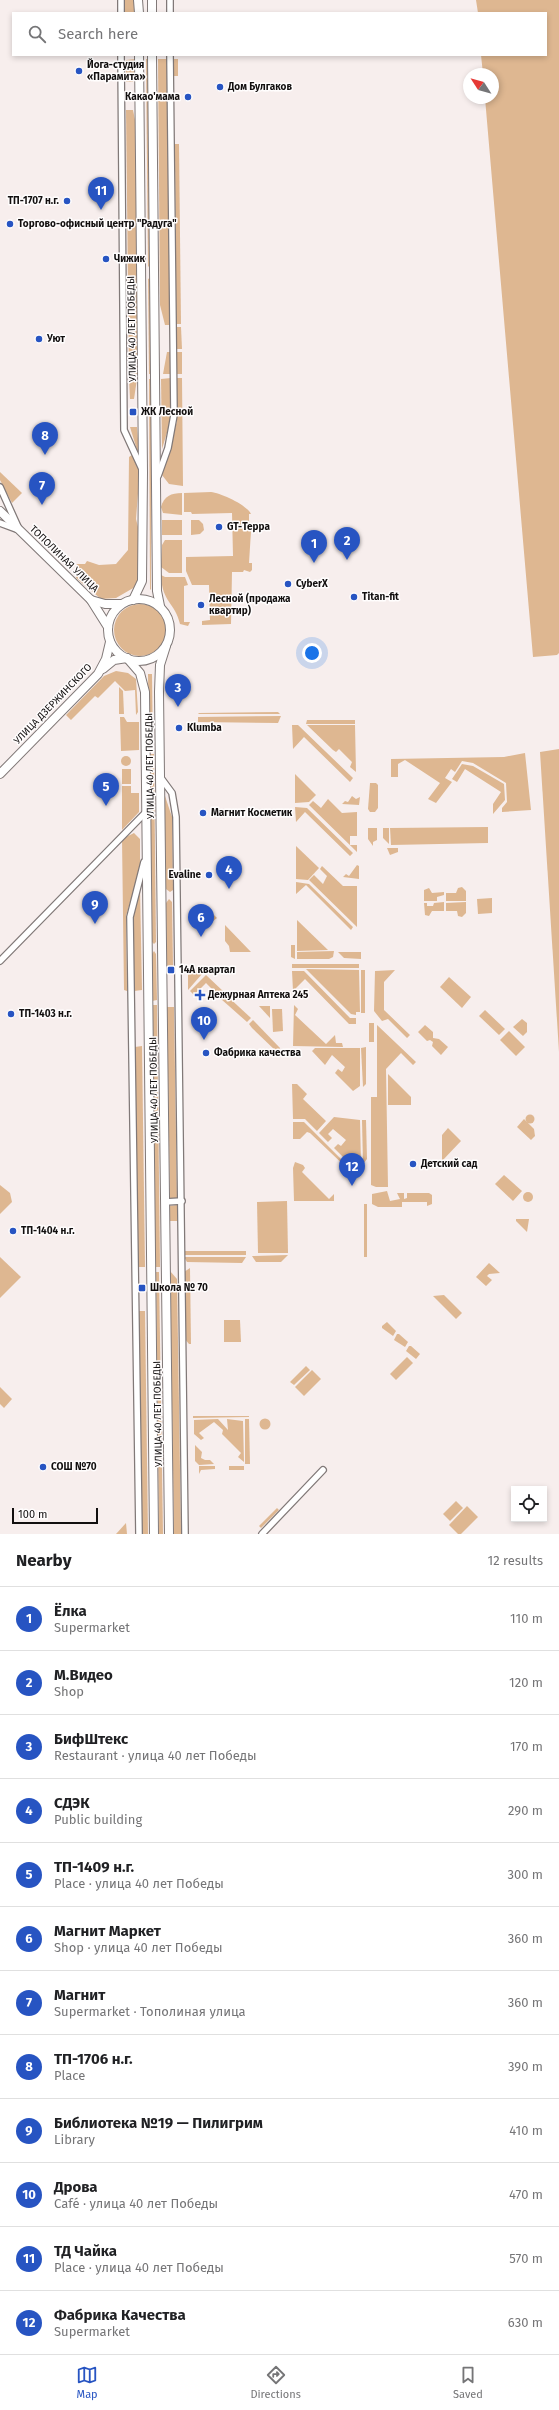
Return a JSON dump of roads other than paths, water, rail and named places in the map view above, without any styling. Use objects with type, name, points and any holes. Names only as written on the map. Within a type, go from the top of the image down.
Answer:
[{"type":"main road","points":[[138,0],[139,12]]},
{"type":"main road","points":[[152,0],[152,12]]},
{"type":"main road","name":"УЛИЦА 40 ЛЕТ ПОБЕДЫ","points":[[133,600],[142,581],[143,472],[139,56]]},
{"type":"main road","points":[[98,674],[114,660],[127,658],[141,661],[149,660],[156,656],[166,646],[170,637],[170,625],[160,606],[157,591],[152,56]]},
{"type":"main road","points":[[141,271],[154,271]]},
{"type":"main road","name":"ТОПОЛИНАЯ УЛИЦА","points":[[0,511],[91,600],[105,604],[121,604]]},
{"type":"main road","points":[[108,627],[114,612],[121,604],[133,600],[148,599],[160,606]]},
{"type":"main road","points":[[91,600],[108,627],[110,642],[115,649],[127,658]]},
{"type":"main road","name":"УЛИЦА ДЗЕРЖИНСКОГО","points":[[0,774],[98,674],[106,659],[110,642]]},
{"type":"main road","name":"УЛИЦА 40 ЛЕТ ПОБЕДЫ","points":[[166,646],[162,655],[159,679],[169,1534]]},
{"type":"main road","name":"УЛИЦА 40 ЛЕТ ПОБЕДЫ","points":[[127,658],[140,673],[145,692],[154,1534]]},
{"type":"main road","points":[[148,948],[162,947]]},
{"type":"street","points":[[121,0],[121,12]]},
{"type":"street","points":[[170,0],[170,12]]},
{"type":"street","points":[[122,56],[124,430],[143,472]]},
{"type":"street","points":[[157,480],[168,448],[174,415],[170,56]]},
{"type":"street","points":[[0,487],[20,531]]},
{"type":"street","points":[[0,523],[20,531]]},
{"type":"street","points":[[160,778],[172,793],[176,817],[185,1534]]},
{"type":"street","points":[[0,961],[146,812]]},
{"type":"street","points":[[138,1534],[130,917],[147,852]]},
{"type":"street","points":[[165,1202],[182,1202]]},
{"type":"street","points":[[262,1534],[324,1470]]},
{"type":"place","name":"Йога-студия «Парамита»","points":[[79,71]]},
{"type":"place","name":"Дом Булгаков","points":[[220,87]]},
{"type":"place","name":"Какао'мама","points":[[188,97]]},
{"type":"place","name":"ТП-1707 н.г.","points":[[67,201]]},
{"type":"place","name":"ТД Чайка","points":[[101,210]]},
{"type":"place","name":"Торгово-офисный центр \"Радуга\"","points":[[10,224]]},
{"type":"place","name":"Чижик","points":[[106,259]]},
{"type":"place","name":"Уют","points":[[39,339]]},
{"type":"place","name":"ЖК Лесной","points":[[133,412]]},
{"type":"place","name":"ТП-1706 н.г.","points":[[45,455]]},
{"type":"place","name":"Магнит","points":[[42,505]]},
{"type":"place","name":"GT-Терра","points":[[219,527]]},
{"type":"place","name":"М.Видео","points":[[347,560]]},
{"type":"place","name":"Ёлка","points":[[314,563]]},
{"type":"place","name":"CyberX","points":[[288,584]]},
{"type":"place","name":"Titan-fit","points":[[354,597]]},
{"type":"place","name":"Лесной (продажа квартир)","points":[[201,605]]},
{"type":"place","name":"БифШтекс","points":[[178,707]]},
{"type":"place","name":"Klumba","points":[[179,728]]},
{"type":"place","name":"ТП-1409 н.г.","points":[[106,806]]},
{"type":"place","name":"Магнит Косметик","points":[[203,813]]},
{"type":"place","name":"Evaline","points":[[209,875]]},
{"type":"place","name":"СДЭК","points":[[229,889]]},
{"type":"place","name":"Библиотека №19 — Пилигрим","points":[[95,924]]},
{"type":"place","name":"Магнит Маркет","points":[[201,937]]},
{"type":"place","name":"14А квартал","points":[[171,970]]},
{"type":"place","name":"Дежурная Аптека 245","points":[[200,995]]},
{"type":"place","name":"ТП-1403 н.г.","points":[[11,1014]]},
{"type":"place","name":"Дрова","points":[[204,1040]]},
{"type":"place","name":"Фабрика качества","points":[[206,1053]]},
{"type":"place","name":"Детский сад","points":[[413,1164]]},
{"type":"place","name":"Фабрика Качества","points":[[352,1186]]},
{"type":"place","name":"ТП-1404 н.г.","points":[[13,1231]]},
{"type":"place","name":"Школа № 70","points":[[142,1288]]},
{"type":"place","name":"СОШ №70","points":[[43,1467]]}]
